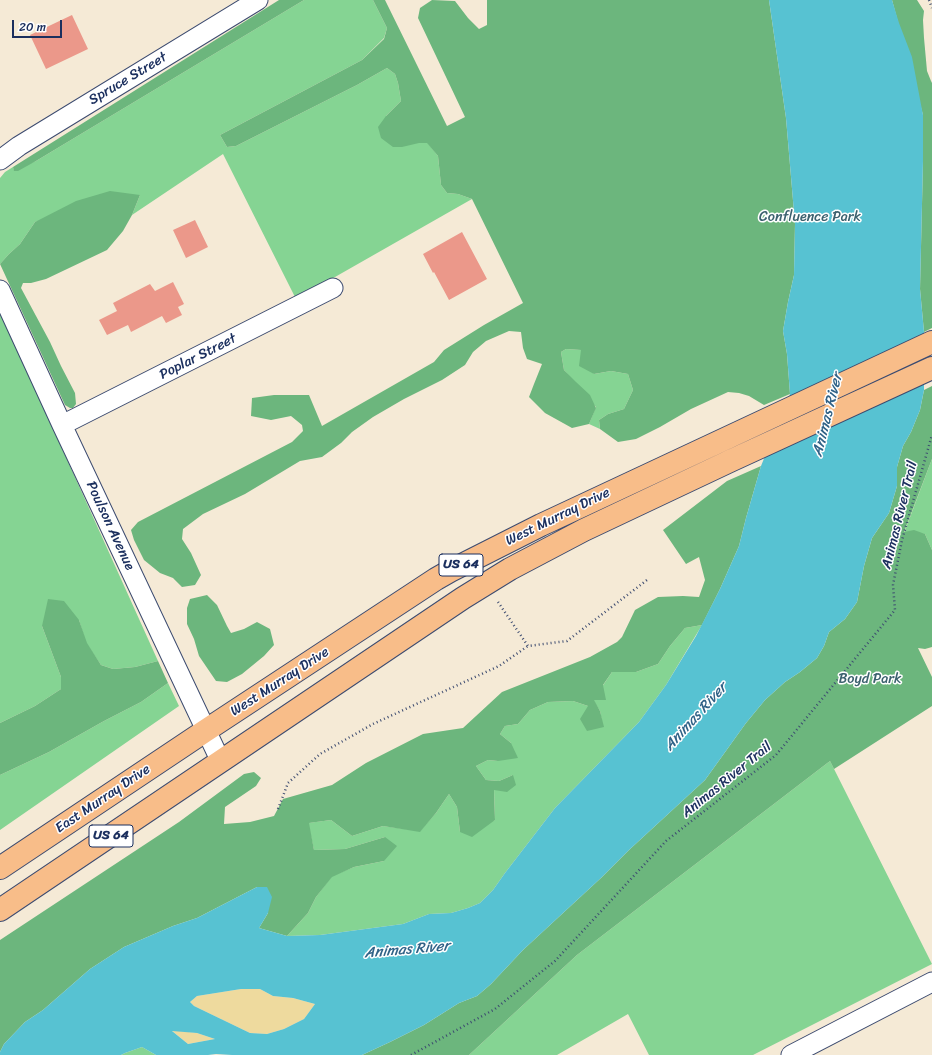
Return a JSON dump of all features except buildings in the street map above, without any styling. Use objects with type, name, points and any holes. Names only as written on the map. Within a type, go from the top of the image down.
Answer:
[{"type":"highway","name":"West Murray Drive","points":[[205,730],[450,571],[541,524],[932,342]]},
{"type":"highway","name":"West Murray Drive","points":[[221,762],[456,602],[510,569],[564,540],[932,368]]},
{"type":"highway","name":"East Murray Drive","points":[[0,868],[205,730]]},
{"type":"highway","name":"US 64","points":[[0,910],[221,762]]},
{"type":"street","name":"Spruce Street","points":[[0,160],[19,146],[258,0]]},
{"type":"street","name":"Poplar Street","points":[[62,425],[334,288]]},
{"type":"street","name":"Poulson Avenue","points":[[0,290],[221,762]]},
{"type":"street","points":[[791,1055],[932,982]]},
{"type":"path","points":[[929,0],[932,8]]},
{"type":"path","name":"Animas River Trail","points":[[411,1055],[495,1009],[554,961],[666,841],[776,755],[895,610],[893,585],[902,540],[932,435]]},
{"type":"path","points":[[278,809],[288,783],[320,754],[373,724],[499,666],[528,646],[567,641],[647,580]]},
{"type":"path","points":[[498,602],[528,646]]},
{"type":"green space","points":[[279,0],[304,0],[36,161],[18,171],[14,171],[13,167]]},
{"type":"green space","points":[[304,0],[373,0],[387,28],[384,38],[362,60],[220,135],[227,147],[236,146],[357,85],[387,68],[395,74],[401,101],[386,116],[419,143],[427,142],[438,156],[441,185],[447,193],[458,194],[472,199],[335,277],[295,297],[223,154],[132,215],[140,195],[35,222],[20,244],[0,264],[0,178],[5,172],[13,167],[14,170],[36,161]]},
{"type":"green space","points":[[373,0],[385,0],[447,126],[465,117],[418,18],[420,8],[432,0],[455,1],[479,29],[487,25],[487,0],[769,0],[786,118],[795,224],[794,275],[783,331],[787,354],[790,394],[764,405],[749,396],[728,392],[691,409],[636,439],[618,442],[600,429],[599,420],[608,414],[624,409],[633,390],[628,374],[611,371],[594,374],[579,366],[581,350],[566,349],[561,352],[564,370],[590,395],[596,408],[589,424],[572,428],[545,413],[529,397],[542,364],[527,359],[523,348],[521,332],[509,331],[486,341],[473,352],[465,365],[442,380],[404,399],[373,417],[322,457],[300,461],[245,494],[203,514],[183,529],[182,539],[191,553],[201,575],[195,585],[182,587],[173,578],[160,573],[144,560],[134,540],[131,530],[138,522],[292,442],[303,431],[302,425],[291,416],[271,420],[251,416],[252,398],[274,395],[309,395],[322,426],[434,362],[444,350],[523,303],[472,199],[458,194],[447,193],[441,185],[438,156],[427,143],[393,147],[381,138],[378,127],[386,116],[401,101],[395,74],[387,68],[357,85],[236,146],[227,147],[220,135],[362,60],[384,39],[387,28]]},
{"type":"green space","points":[[892,0],[917,0],[924,11],[923,20],[927,71],[932,83],[932,328],[924,332],[920,289],[923,115]]},
{"type":"green space","points":[[110,191],[140,195],[132,215],[123,231],[107,250],[46,279],[31,283],[23,283],[21,288],[75,393],[76,404],[73,408],[70,408],[65,405],[0,264],[20,244],[35,222],[76,201]]},
{"type":"green space","points":[[0,313],[158,661],[135,667],[113,669],[101,665],[86,643],[79,620],[42,626],[61,677],[61,689],[35,706],[0,723]]},
{"type":"green space","points":[[566,349],[581,350],[581,356],[594,374],[611,371],[628,374],[633,390],[624,409],[608,414],[599,420],[600,429],[589,424],[596,407],[564,370],[561,352]]},
{"type":"green space","name":"Boyd Park","points":[[932,386],[932,459],[904,532],[914,530],[925,534],[932,550],[932,647],[925,649],[918,648],[932,677],[932,706],[834,769],[830,761],[577,955],[469,1055],[362,1055],[424,1025],[459,1003],[477,996],[491,984],[523,950],[705,780],[746,723],[765,700],[785,682],[817,658],[824,646],[829,632],[845,619],[857,602],[864,566],[872,538],[889,513],[897,486],[897,467],[903,446],[911,432],[920,410],[924,390]]},
{"type":"green space","points":[[932,459],[932,550],[925,534],[904,533]]},
{"type":"green space","points":[[761,466],[739,546],[702,625],[685,628],[670,646],[658,664],[636,672],[612,672],[603,685],[606,700],[594,700],[600,711],[604,727],[587,731],[580,719],[588,706],[573,701],[548,702],[530,710],[518,724],[505,726],[500,734],[511,743],[518,758],[498,761],[488,760],[476,766],[486,780],[499,781],[513,775],[516,785],[507,792],[494,790],[495,820],[472,837],[460,832],[457,807],[449,794],[420,832],[383,826],[352,836],[331,820],[309,823],[314,850],[345,849],[385,837],[397,846],[384,861],[354,867],[332,877],[316,897],[308,913],[287,936],[259,928],[268,913],[257,887],[197,918],[173,926],[124,947],[90,969],[43,1010],[25,1022],[4,1044],[0,1052],[0,940],[179,822],[244,774],[254,772],[261,778],[256,786],[225,807],[224,824],[250,822],[274,816],[283,799],[332,785],[366,763],[423,734],[463,728],[502,692],[590,657],[617,642],[622,637],[635,610],[658,597],[699,597],[705,580],[699,557],[686,564],[663,530],[727,481]]},
{"type":"green space","points":[[207,595],[217,605],[231,633],[244,629],[257,622],[270,629],[274,645],[264,656],[242,674],[227,682],[216,681],[199,656],[194,639],[187,624],[187,608],[190,599]]},
{"type":"green space","points":[[48,599],[64,601],[79,620],[87,643],[101,665],[113,669],[135,667],[158,661],[168,683],[141,702],[49,752],[0,775],[0,723],[35,706],[61,689],[61,677],[42,626]]},
{"type":"green space","points":[[702,625],[666,685],[639,722],[555,808],[493,890],[480,903],[451,913],[429,914],[403,924],[320,935],[287,936],[308,913],[316,897],[332,876],[354,867],[384,861],[385,837],[345,849],[314,850],[308,823],[331,820],[352,836],[383,826],[420,831],[436,813],[449,794],[457,807],[460,832],[495,820],[494,789],[513,775],[499,781],[486,780],[476,766],[488,760],[498,761],[511,743],[500,734],[505,726],[518,724],[530,710],[548,702],[573,701],[588,706],[603,727],[600,711],[593,700],[612,672],[636,672],[658,664],[670,646],[685,628]]},
{"type":"green space","points":[[168,683],[179,706],[0,830],[0,775],[49,752],[141,702]]},
{"type":"green space","points":[[830,761],[932,964],[753,1055],[649,1055],[628,1014],[557,1055],[469,1055],[577,955]]},
{"type":"green space","points":[[142,1047],[156,1055],[121,1055],[125,1053]]},
{"type":"sand","points":[[241,989],[260,989],[273,996],[293,998],[315,1004],[304,1019],[284,1029],[267,1034],[250,1033],[194,1006],[190,1002],[197,996]]},
{"type":"sand","points":[[171,1030],[197,1033],[215,1039],[188,1044]]},
{"type":"water","name":"Animas River","points":[[769,0],[892,0],[912,57],[923,115],[920,289],[924,332],[924,390],[920,410],[911,432],[903,446],[897,467],[897,486],[889,513],[872,538],[864,566],[857,602],[845,619],[829,632],[824,646],[817,658],[785,682],[765,700],[746,723],[705,780],[523,950],[491,984],[477,996],[459,1003],[424,1025],[390,1042],[362,1055],[156,1055],[142,1047],[121,1055],[0,1055],[4,1044],[25,1022],[43,1010],[90,969],[124,947],[173,926],[197,918],[257,887],[267,887],[272,897],[268,913],[259,928],[287,936],[320,935],[403,924],[429,914],[451,913],[480,903],[493,890],[555,808],[639,722],[666,685],[696,636],[720,589],[739,546],[761,466],[790,394],[787,354],[783,331],[794,275],[795,224],[786,118]],"holes":[[[241,989],[260,989],[273,996],[293,998],[315,1004],[304,1019],[284,1029],[267,1034],[250,1033],[194,1006],[190,1002],[197,996]],[[172,1031],[197,1033],[215,1039],[188,1044]]]},
{"type":"park label","name":"Confluence Park","points":[[810,217]]}]
